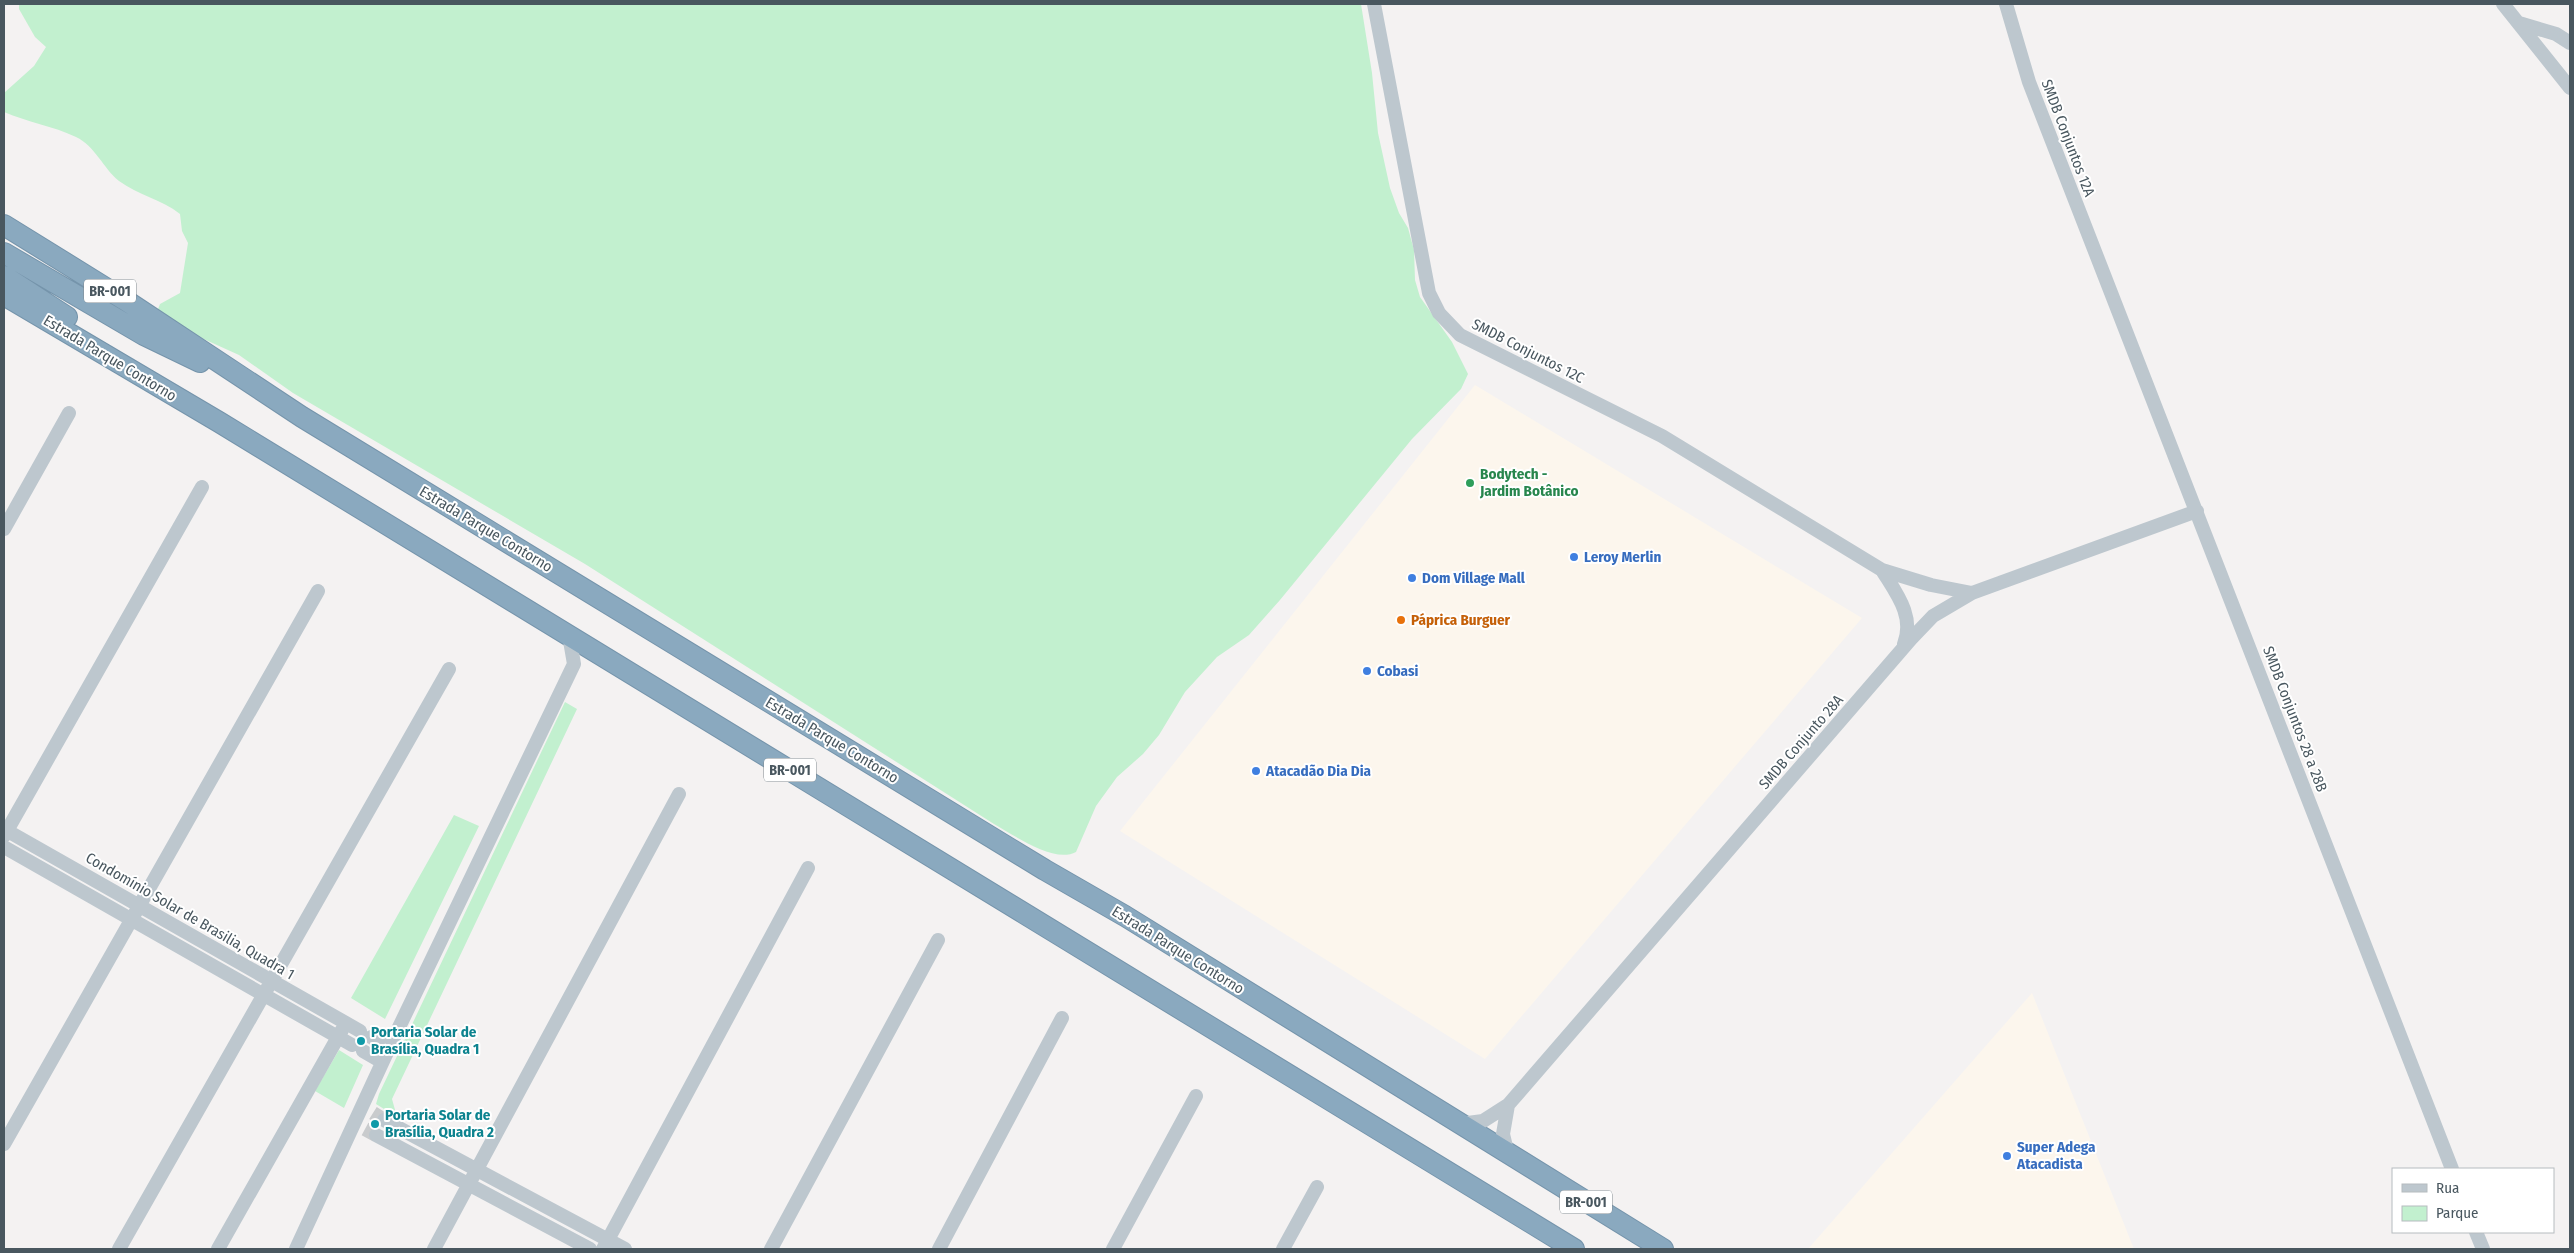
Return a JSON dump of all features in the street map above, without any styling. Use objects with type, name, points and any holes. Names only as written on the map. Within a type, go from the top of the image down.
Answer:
[{"type":"highway","name":"Estrada Parque Contorno","points":[[4,225],[124,300],[261,390],[1036,864],[1125,916],[1508,1155],[1663,1249]]},
{"type":"highway","name":"BR-001","points":[[4,253],[144,335],[261,390]]},
{"type":"highway","points":[[4,276],[172,383],[250,442]]},
{"type":"highway","name":"Estrada Parque Contorno","points":[[4,295],[569,635],[1574,1249]]},
{"type":"street","name":"SMDB Conjuntos 12C","points":[[1374,4],[1418,240],[1430,293],[1439,314],[1460,335],[1662,436],[1882,570],[1931,585],[1972,593]]},
{"type":"street","name":"SMDB Conjuntos 12A","points":[[2006,4],[2029,82],[2106,281]]},
{"type":"street","points":[[2503,4],[2570,88]]},
{"type":"street","points":[[2519,23],[2556,34],[2570,43]]},
{"type":"street","name":"SMDB Conjuntos 28 a 28B","points":[[2106,281],[2452,1168]]},
{"type":"street","points":[[4,529],[69,414]]},
{"type":"street","points":[[5,832],[202,487]]},
{"type":"street","name":"SMDB Conjunto 28A","points":[[1508,1105],[1933,616],[1972,593],[2197,511]]},
{"type":"street","name":"SMDB Conjuntos 12C","points":[[1882,570],[1906,612],[1909,628],[1901,652]]},
{"type":"street","points":[[4,1144],[318,591]]},
{"type":"street","points":[[296,1249],[370,1132],[378,1116],[382,1062],[574,664],[569,635]]},
{"type":"street","points":[[574,664],[596,652]]},
{"type":"street","points":[[119,1249],[449,669]]},
{"type":"street","points":[[434,1249],[678,794]]},
{"type":"street","name":"Condomínio Solar de Brasilia, Quadra 1","points":[[5,832],[389,1048]]},
{"type":"street","name":"Condomínio Solar de Brasilia, Quadra 1","points":[[4,847],[382,1062]]},
{"type":"street","points":[[606,1245],[808,868]]},
{"type":"street","points":[[771,1249],[938,940]]},
{"type":"street","points":[[939,1249],[1062,1018]]},
{"type":"street","points":[[218,1249],[346,1023]]},
{"type":"street","points":[[360,1050],[368,1035]]},
{"type":"street","points":[[1113,1249],[1196,1096]]},
{"type":"street","points":[[1460,1124],[1483,1121],[1508,1105]]},
{"type":"street","points":[[1508,1105],[1503,1134],[1508,1155]]},
{"type":"street","points":[[378,1116],[477,1170],[606,1245],[625,1249]]},
{"type":"street","points":[[370,1132],[378,1116]]},
{"type":"street","points":[[370,1132],[590,1249]]},
{"type":"street","points":[[1283,1249],[1317,1187]]},
{"type":"street","points":[[2476,1233],[2483,1249]]},
{"type":"shaded area","points":[[1475,385],[1862,618],[1485,1059],[1120,831]]},
{"type":"shaded area","points":[[2032,993],[2134,1249],[1808,1249]]},
{"type":"green space","points":[[19,4],[1361,4],[1372,73],[1378,133],[1390,188],[1399,213],[1408,228],[1414,250],[1415,280],[1420,297],[1452,342],[1468,374],[1461,389],[1412,439],[1249,635],[1217,657],[1185,692],[1159,735],[1143,754],[1117,777],[1096,806],[1076,852],[1067,855],[1057,854],[1034,847],[994,824],[585,564],[293,393],[239,355],[155,317],[160,304],[180,293],[188,243],[182,231],[180,214],[165,204],[119,181],[83,141],[58,130],[4,112],[4,93],[34,66],[46,47],[35,37],[19,9]]},
{"type":"green space","points":[[565,702],[577,709],[392,1099],[397,1117],[376,1104],[379,1094]]},
{"type":"green space","points":[[454,815],[479,826],[385,1019],[351,998]]},
{"type":"green space","points":[[339,1050],[363,1065],[344,1108],[315,1091]]},
{"type":"tunnel","points":[[373,1113],[384,1120]]},
{"type":"tunnel","points":[[365,1129],[376,1135]]},
{"type":"place","name":"Bodytech - Jardim Botânico","points":[[1470,483]]},
{"type":"place","name":"Leroy Merlin","points":[[1574,557]]},
{"type":"place","name":"Dom Village Mall","points":[[1412,578]]},
{"type":"place","name":"Páprica Burguer","points":[[1401,620]]},
{"type":"place","name":"Cobasi","points":[[1367,671]]},
{"type":"place","name":"Atacadão Dia Dia","points":[[1256,771]]},
{"type":"place","name":"Portaria Solar de Brasília, Quadra 1","points":[[361,1041]]},
{"type":"place","name":"Portaria Solar de Brasília, Quadra 2","points":[[375,1124]]},
{"type":"place","name":"Super Adega Atacadista","points":[[2007,1156]]}]
